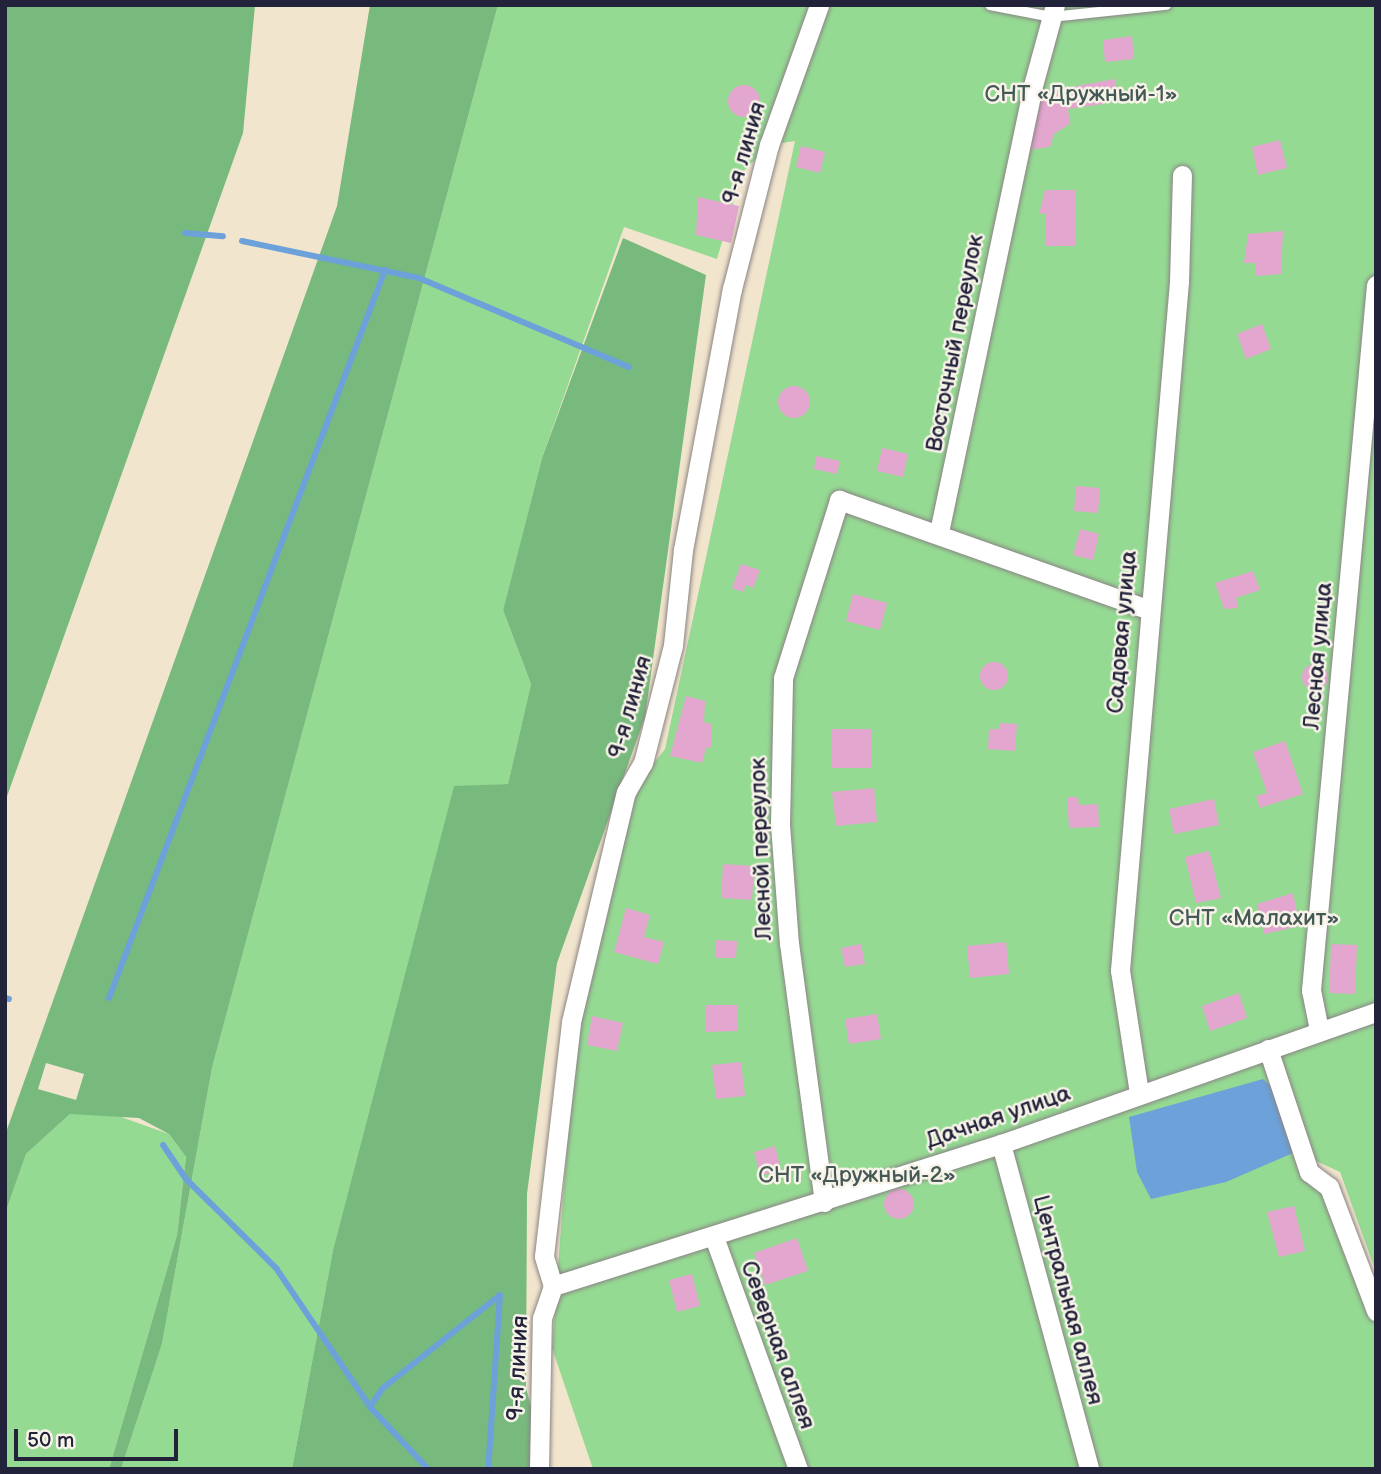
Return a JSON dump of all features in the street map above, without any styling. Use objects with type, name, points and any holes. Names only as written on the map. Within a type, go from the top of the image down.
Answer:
[{"type":"street","name":"9-я линия","points":[[539,1469],[542,1318],[553,1286],[544,1256],[553,1151],[582,964],[673,645],[683,550],[732,289],[769,145],[819,5]]},
{"type":"street","name":"Восточный переулок","points":[[939,532],[1017,162],[1053,11]]},
{"type":"street","name":"Садовая улица","points":[[1139,1093],[1120,970],[1147,609],[1179,282],[1182,175]]},
{"type":"street","name":"Лесная улица","points":[[1319,1030],[1311,990],[1376,285]]},
{"type":"street","name":"Лесной переулок","points":[[824,1202],[789,944],[780,824],[783,678],[839,500],[939,532]]},
{"type":"street","points":[[939,532],[1147,609]]},
{"type":"street","name":"Дачная улица","points":[[553,1286],[1001,1144],[1139,1093],[1376,1012]]},
{"type":"street","points":[[1268,1049],[1309,1172],[1329,1187],[1376,1311]]},
{"type":"street","name":"Центральная аллея","points":[[1001,1144],[1089,1469]]},
{"type":"street","name":"Северная аллея","points":[[714,1237],[798,1469]]},
{"type":"lane","points":[[990,5],[1053,11],[1166,5]]},
{"type":"green space","points":[[5,5],[255,5],[243,133],[5,802]]},
{"type":"green space","points":[[370,5],[498,5],[212,1068],[162,1344],[121,1469],[109,1469],[177,1235],[186,1157],[169,1134],[139,1118],[70,1114],[26,1154],[5,1214],[5,1135],[337,206]],"holes":[[[46,1063],[84,1074],[76,1100],[38,1089]]]},
{"type":"green space","points":[[498,5],[1376,5],[1376,1272],[1340,1172],[1316,1161],[1277,1052],[1309,1172],[1329,1187],[1376,1311],[1376,1469],[593,1469],[552,1348],[573,1066],[564,1037],[628,796],[665,749],[795,141],[769,145],[742,173],[717,259],[624,227],[542,458],[503,610],[531,684],[508,784],[454,787],[333,1250],[292,1469],[121,1469],[162,1344],[212,1068]]},
{"type":"green space","points":[[623,238],[706,275],[645,717],[557,963],[527,1194],[526,1388],[548,1469],[292,1469],[333,1250],[454,786],[508,784],[531,684],[503,610],[542,458]]},
{"type":"green space","points":[[107,1112],[169,1134],[186,1157],[177,1235],[109,1469],[5,1469],[5,1214],[26,1154],[70,1114]]},
{"type":"water","points":[[1263,1079],[1271,1086],[1293,1153],[1226,1182],[1151,1199],[1137,1172],[1129,1117]]},
{"type":"building","points":[[1132,36],[1134,59],[1105,62],[1103,40]]},
{"type":"building","points":[[1115,79],[1117,91],[1107,93],[1104,104],[1068,109],[1070,124],[1054,134],[1050,147],[1027,150],[1030,110],[1044,92]]},
{"type":"building","points":[[744,85],[755,90],[760,101],[755,112],[744,117],[733,112],[728,101],[733,90]]},
{"type":"building","points":[[1280,140],[1287,168],[1258,175],[1252,147]]},
{"type":"building","points":[[801,146],[825,152],[820,173],[796,167]]},
{"type":"building","points":[[1045,190],[1075,190],[1075,246],[1045,246],[1045,213],[1039,214]]},
{"type":"building","points":[[698,197],[739,206],[731,243],[696,235]]},
{"type":"building","points":[[1283,231],[1281,274],[1256,276],[1255,263],[1244,263],[1248,234]]},
{"type":"building","points":[[1262,324],[1271,349],[1246,359],[1237,334]]},
{"type":"building","points":[[794,386],[805,391],[810,402],[805,413],[794,418],[783,413],[778,402],[783,391]]},
{"type":"building","points":[[882,448],[908,454],[903,477],[877,471]]},
{"type":"building","points":[[816,456],[840,461],[837,474],[814,469]]},
{"type":"building","points":[[1076,486],[1100,488],[1098,513],[1074,511]]},
{"type":"building","points":[[1080,529],[1099,534],[1093,560],[1073,555]]},
{"type":"building","points":[[741,564],[760,570],[753,588],[746,585],[743,592],[732,588]]},
{"type":"building","points":[[1253,571],[1260,590],[1236,598],[1238,608],[1224,609],[1215,583]]},
{"type":"building","points":[[853,594],[887,603],[880,630],[846,621]]},
{"type":"building","points":[[994,662],[1004,666],[1008,676],[1004,686],[994,690],[984,686],[980,676],[984,666]]},
{"type":"building","points":[[1315,664],[1324,668],[1328,677],[1324,686],[1315,690],[1306,686],[1302,677],[1306,668]]},
{"type":"building","points":[[686,696],[705,701],[704,722],[711,724],[712,747],[706,748],[702,763],[670,756]]},
{"type":"building","points":[[1000,723],[1017,724],[1015,751],[988,749],[989,729],[999,729]]},
{"type":"building","points":[[832,729],[872,729],[872,768],[832,768]]},
{"type":"building","points":[[1285,741],[1303,794],[1260,808],[1256,796],[1267,793],[1253,752]]},
{"type":"building","points":[[874,788],[877,822],[836,826],[832,792]]},
{"type":"building","points":[[1067,797],[1078,797],[1079,805],[1098,804],[1099,827],[1069,828]]},
{"type":"building","points":[[1214,799],[1219,825],[1174,834],[1169,809]]},
{"type":"building","points":[[1209,851],[1221,898],[1196,903],[1185,857]]},
{"type":"building","points":[[723,864],[754,866],[752,900],[721,898]]},
{"type":"building","points":[[1293,893],[1300,926],[1264,934],[1257,904]]},
{"type":"building","points":[[626,908],[650,915],[644,937],[664,942],[658,964],[614,952]]},
{"type":"building","points":[[715,940],[737,941],[736,958],[715,958]]},
{"type":"building","points":[[1006,942],[1009,974],[970,978],[967,946]]},
{"type":"building","points":[[861,944],[865,964],[845,967],[841,948]]},
{"type":"building","points":[[1331,944],[1357,945],[1355,994],[1329,993]]},
{"type":"building","points":[[1239,993],[1247,1018],[1210,1031],[1202,1006]]},
{"type":"building","points":[[706,1005],[737,1005],[737,1031],[706,1032]]},
{"type":"building","points":[[877,1014],[881,1039],[849,1044],[845,1019]]},
{"type":"building","points":[[592,1016],[623,1023],[617,1051],[587,1045]]},
{"type":"building","points":[[741,1062],[745,1096],[716,1099],[712,1065]]},
{"type":"building","points":[[775,1146],[781,1170],[760,1176],[754,1152]]},
{"type":"building","points":[[899,1189],[909,1194],[914,1204],[909,1214],[899,1219],[889,1214],[884,1204],[889,1194]]},
{"type":"building","points":[[1294,1206],[1305,1251],[1279,1257],[1267,1212]]},
{"type":"building","points":[[797,1238],[808,1271],[765,1285],[754,1253]]},
{"type":"building","points":[[692,1274],[700,1306],[677,1312],[669,1280]]},
{"type":"waterway","points":[[185,233],[223,236]]},
{"type":"waterway","points":[[242,241],[419,278],[629,367]]},
{"type":"waterway","points":[[109,998],[385,270]]},
{"type":"waterway","points":[[5,998],[9,999]]},
{"type":"waterway","points":[[163,1145],[186,1179],[276,1268],[370,1407],[428,1469]]},
{"type":"waterway","points":[[370,1407],[383,1388],[500,1295],[488,1469]]},
{"type":"park label","name":"СНТ «Дружный-1»","points":[[1081,94]]},
{"type":"park label","name":"СНТ «Малахит»","points":[[1254,918]]},
{"type":"park label","name":"СНТ «Дружный-2»","points":[[857,1175]]}]
